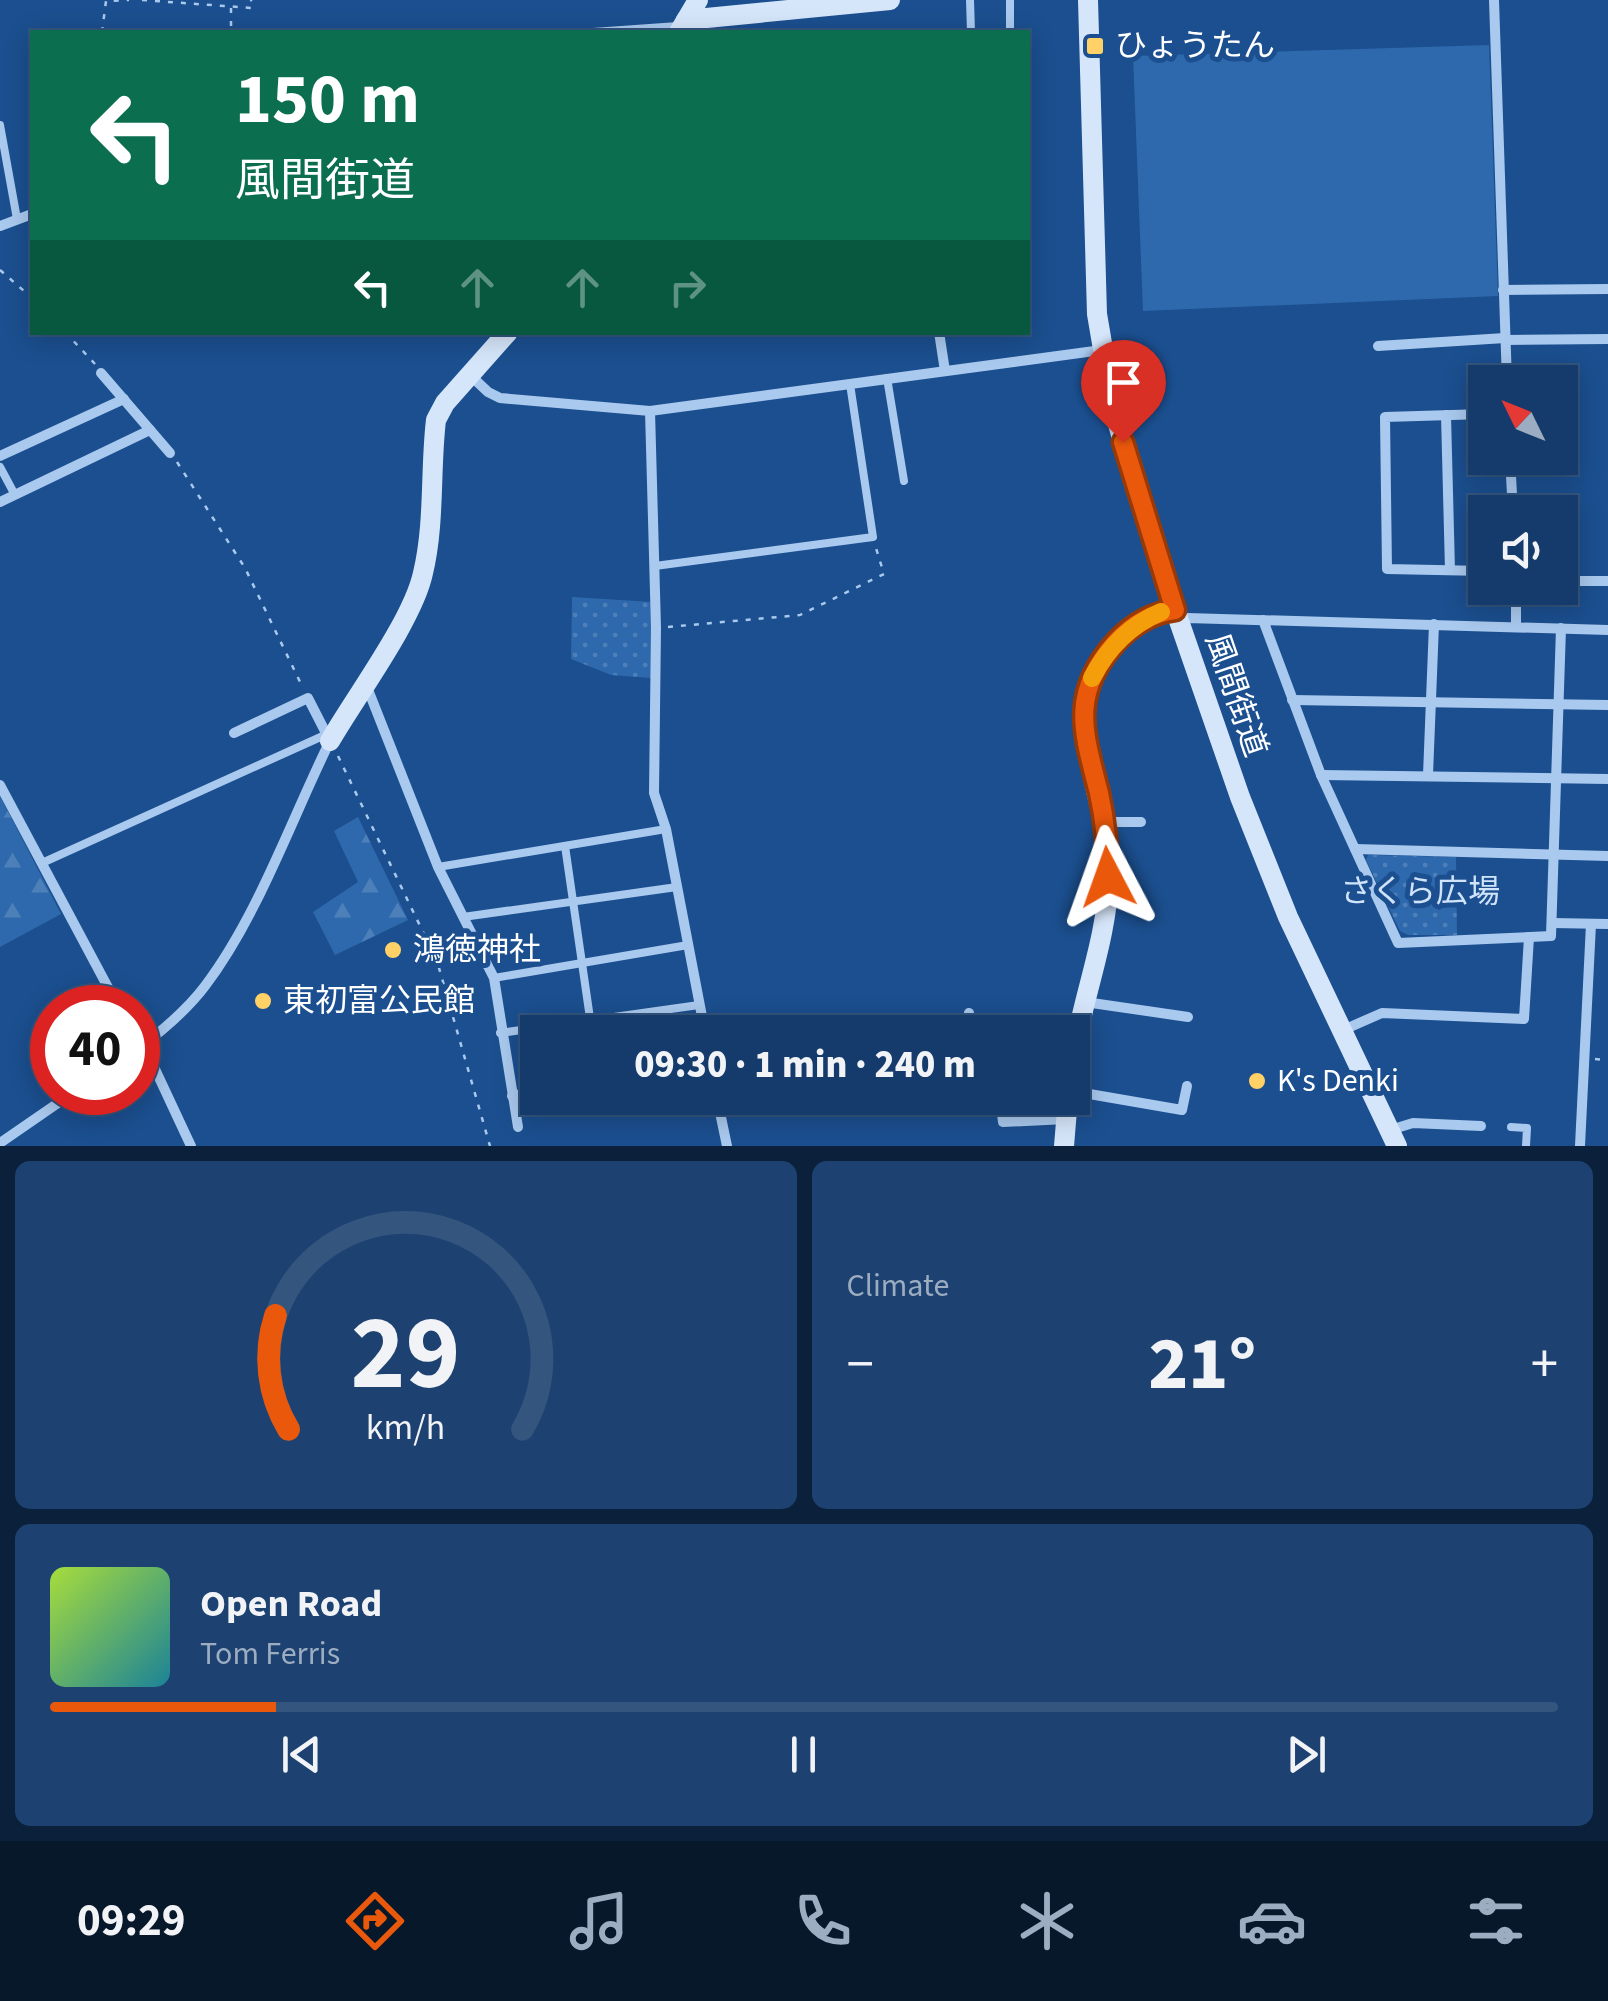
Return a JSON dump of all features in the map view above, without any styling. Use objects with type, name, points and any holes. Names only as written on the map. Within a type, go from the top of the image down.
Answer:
[{"type":"street","points":[[683,26],[698,0]]},
{"type":"street","points":[[683,26],[890,0]]},
{"type":"street","name":"風間街道","points":[[1088,0],[1094,273],[1102,350],[1123,442],[1177,616],[1240,797],[1288,917],[1394,1138]]},
{"type":"street","points":[[1494,0],[1506,365]]},
{"type":"street","points":[[0,226],[30,215]]},
{"type":"street","points":[[1503,290],[1608,289]]},
{"type":"street","points":[[160,1030],[204,988],[230,948],[328,738],[412,604],[423,577],[428,543],[436,420],[445,403],[505,335]]},
{"type":"street","points":[[939,335],[945,371]]},
{"type":"street","points":[[1378,346],[1608,338]]},
{"type":"street","points":[[470,375],[500,398],[650,411],[1102,350]]},
{"type":"street","points":[[100,372],[170,453]]},
{"type":"street","points":[[0,456],[124,399]]},
{"type":"street","points":[[650,411],[656,628],[654,793],[666,829],[701,1015]]},
{"type":"street","points":[[1468,414],[1385,417],[1387,568],[1468,571]]},
{"type":"street","points":[[1446,415],[1450,570]]},
{"type":"street","points":[[0,502],[150,430]]},
{"type":"street","points":[[1578,582],[1608,581]]},
{"type":"street","points":[[1516,605],[1516,625]]},
{"type":"street","points":[[1081,1015],[1104,930],[1108,877],[1104,822],[1083,727],[1092,679],[1102,659],[1142,620],[1161,612],[1187,618],[1608,630]]},
{"type":"street","points":[[1263,620],[1322,776],[1398,943],[1551,936],[1561,628]]},
{"type":"street","points":[[1428,775],[1434,624]]},
{"type":"street","points":[[364,682],[438,867],[494,978],[518,1127]]},
{"type":"street","points":[[234,733],[308,698],[328,738]]},
{"type":"street","points":[[1292,700],[1608,705]]},
{"type":"street","points":[[1322,776],[1608,779]]},
{"type":"street","points":[[0,786],[107,985]]},
{"type":"street","points":[[1104,822],[1141,822]]},
{"type":"street","points":[[1355,849],[1608,856]]},
{"type":"street","points":[[1552,922],[1608,924]]},
{"type":"street","points":[[1580,1146],[1591,924]]},
{"type":"street","points":[[1340,1031],[1382,1013],[1524,1018],[1529,937]]},
{"type":"street","points":[[1084,1002],[1188,1016]]},
{"type":"street","points":[[160,1086],[191,1146]]},
{"type":"street","points":[[1090,1094],[1182,1110],[1187,1086]]},
{"type":"street","points":[[512,1096],[520,1094]]},
{"type":"street","points":[[0,1142],[40,1115]]},
{"type":"street","points":[[720,1115],[726,1146]]},
{"type":"street","points":[[1002,1115],[1003,1122],[1035,1115]]},
{"type":"street","points":[[1064,1146],[1066,1115]]},
{"type":"street","points":[[1394,1138],[1413,1122],[1481,1126]]},
{"type":"lane","points":[[970,0],[971,30]]},
{"type":"lane","points":[[1010,0],[1010,30]]},
{"type":"lane","points":[[623,30],[683,26]]},
{"type":"lane","points":[[0,124],[18,219]]},
{"type":"lane","points":[[888,378],[904,481]]},
{"type":"lane","points":[[654,566],[873,537],[850,383]]},
{"type":"lane","points":[[0,466],[15,495]]},
{"type":"lane","points":[[42,863],[328,738]]},
{"type":"lane","points":[[438,867],[666,829]]},
{"type":"lane","points":[[565,846],[589,1015]]},
{"type":"lane","points":[[463,918],[677,887]]},
{"type":"lane","points":[[494,978],[688,946]]},
{"type":"lane","points":[[626,1015],[699,1005]]},
{"type":"lane","points":[[500,1033],[520,1030]]},
{"type":"lane","points":[[1511,1127],[1527,1128],[1526,1146]]},
{"type":"path","points":[[102,30],[106,1],[129,0]]},
{"type":"path","points":[[142,0],[252,8],[251,0]]},
{"type":"path","points":[[231,7],[232,30]]},
{"type":"path","points":[[0,270],[30,296]]},
{"type":"path","points":[[68,335],[100,372]]},
{"type":"path","points":[[170,453],[245,568],[308,698]]},
{"type":"path","points":[[656,628],[800,616],[884,574],[873,537]]},
{"type":"path","points":[[328,738],[436,961],[490,1146]]},
{"type":"green space","points":[[1489,45],[1498,296],[1143,311],[1133,56]]},
{"type":"green space","points":[[572,597],[652,602],[651,678],[611,675],[571,659]]},
{"type":"green space","points":[[0,796],[61,914],[0,947]]},
{"type":"green space","points":[[358,817],[408,920],[335,955],[313,912],[358,882],[334,831]]},
{"type":"green space","name":"さくら広場","points":[[1368,855],[1456,857],[1457,935],[1408,935],[1400,931],[1366,860]]},
{"type":"slow traffic","points":[[1092,678],[1119,639],[1142,620],[1161,612]]},
{"type":"place","name":"ひょうたん","points":[[1095,46]]},
{"type":"place","name":"鴻徳神社","points":[[393,950]]},
{"type":"place","name":"東初富公民館","points":[[263,1001]]},
{"type":"place","name":"K's Denki","points":[[1257,1081]]},
{"type":"route","points":[[1108,877],[1108,840],[1085,748],[1084,708],[1102,659],[1119,639],[1142,620],[1175,610],[1123,442]]}]
